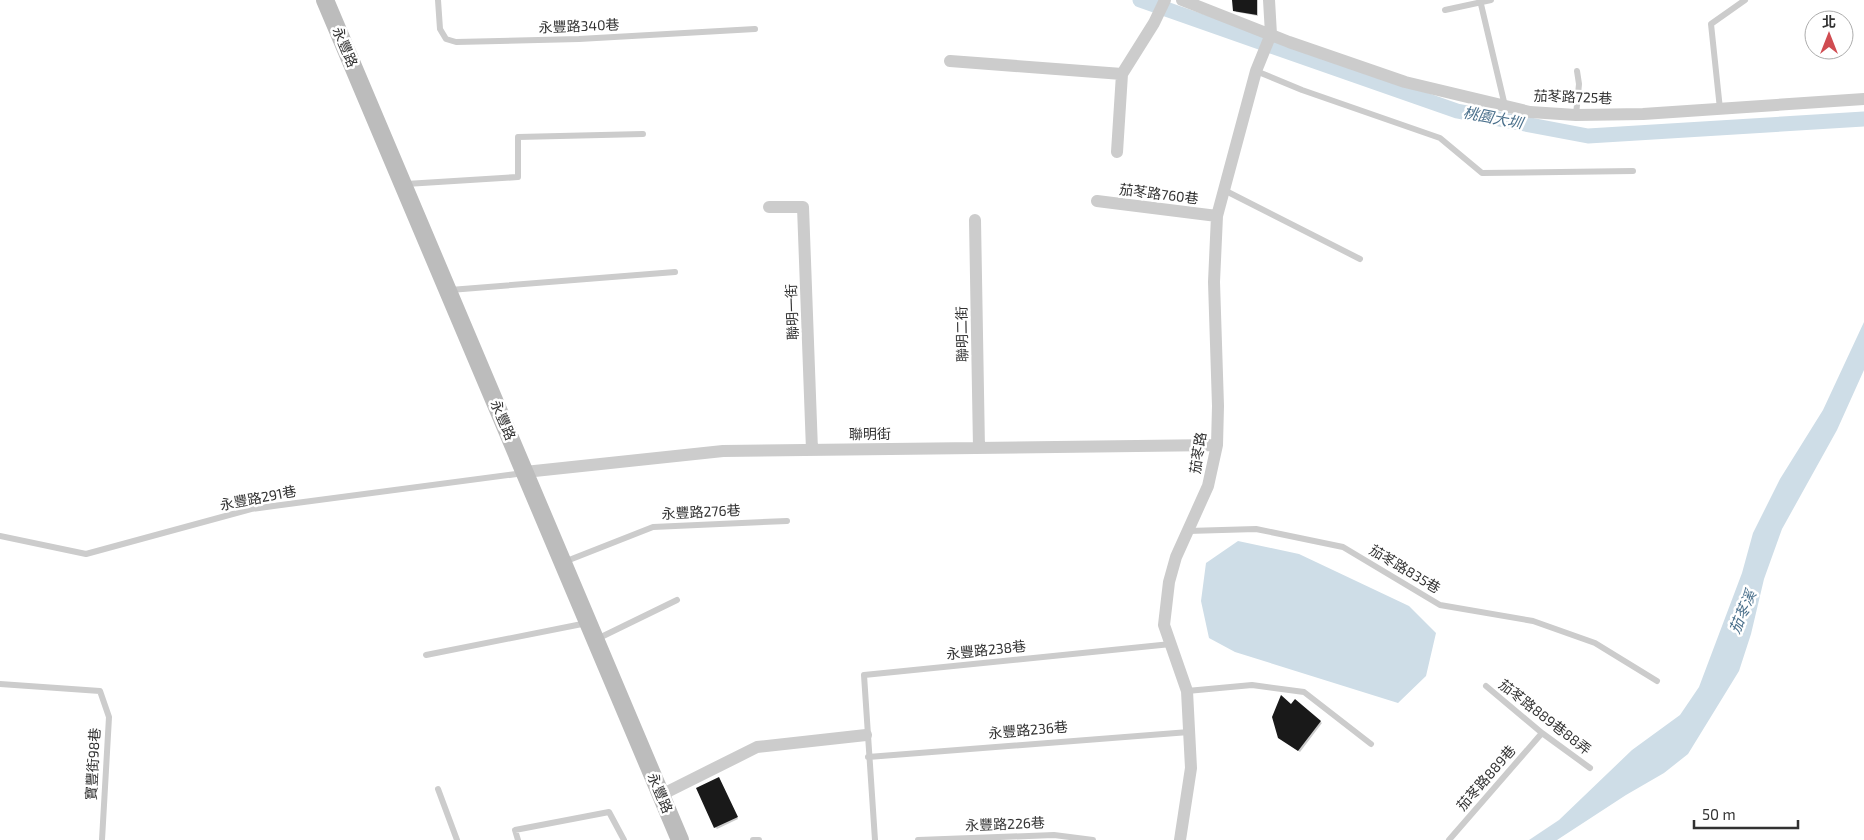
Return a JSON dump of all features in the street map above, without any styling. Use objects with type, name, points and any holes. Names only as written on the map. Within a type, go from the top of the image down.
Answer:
[{"type":"street","name":"永豐路","points":[[325,0],[680,840]]},
{"type":"street","name":"茄苳路725巷","points":[[1182,0],[1270,37],[1405,82],[1530,112],[1576,115],[1720,110],[1864,99]]},
{"type":"street","points":[[1269,0],[1270,37]]},
{"type":"street","points":[[1117,152],[1122,74],[1154,22],[1164,1]]},
{"type":"street","name":"茄苳路","points":[[1180,840],[1191,768],[1187,691],[1164,625],[1169,582],[1176,557],[1208,486],[1217,445],[1218,406],[1214,282],[1217,216],[1257,67],[1270,37]]},
{"type":"street","points":[[950,61],[1122,74]]},
{"type":"street","name":"茄苳路760巷","points":[[1097,201],[1217,216]]},
{"type":"street","name":"聯明一街","points":[[769,207],[803,207],[812,450]]},
{"type":"street","name":"聯明二街","points":[[975,220],[979,448]]},
{"type":"street","name":"聯明街","points":[[525,472],[723,451],[1217,445]]},
{"type":"street","points":[[661,795],[758,747],[866,735]]},
{"type":"lane","name":"永豐路340巷","points":[[438,0],[440,30],[446,39],[456,42],[579,39],[755,29]]},
{"type":"lane","points":[[1445,10],[1490,0]]},
{"type":"lane","points":[[1720,110],[1711,24],[1745,0]]},
{"type":"lane","points":[[1481,1],[1506,106]]},
{"type":"lane","points":[[1257,67],[1302,90],[1440,138],[1482,173],[1633,171]]},
{"type":"lane","points":[[1576,115],[1579,84],[1577,71]]},
{"type":"lane","points":[[404,184],[518,177],[518,137],[643,134]]},
{"type":"lane","points":[[1223,189],[1360,259]]},
{"type":"lane","points":[[448,290],[675,272]]},
{"type":"lane","name":"永豐路291巷","points":[[0,536],[86,554],[251,509],[525,472]]},
{"type":"lane","name":"永豐路276巷","points":[[563,562],[653,527],[787,520]]},
{"type":"lane","name":"茄苳路835巷","points":[[1188,531],[1256,529],[1343,547],[1440,605],[1533,621],[1595,644],[1656,681]]},
{"type":"lane","points":[[596,640],[677,600]]},
{"type":"lane","points":[[426,655],[588,623]]},
{"type":"lane","name":"永豐路238巷","points":[[866,735],[864,675],[1170,644]]},
{"type":"lane","name":"寶豐街98巷","points":[[0,684],[100,691],[109,717],[102,840]]},
{"type":"lane","points":[[1187,691],[1252,685],[1304,692],[1371,744]]},
{"type":"lane","name":"茄苳路889巷88弄","points":[[1486,686],[1542,733],[1590,768]]},
{"type":"lane","name":"永豐路236巷","points":[[868,757],[1189,732]]},
{"type":"lane","name":"茄苳路889巷","points":[[1448,840],[1542,733]]},
{"type":"lane","points":[[866,735],[875,840]]},
{"type":"lane","points":[[438,789],[457,840]]},
{"type":"lane","points":[[518,840],[515,830],[609,812],[624,840]]},
{"type":"lane","name":"永豐路226巷","points":[[918,840],[1054,835],[1093,840]]},
{"type":"lane","points":[[753,840],[759,840]]},
{"type":"water","name":"茄苳溪","points":[[1864,322],[1864,370],[1837,430],[1782,529],[1764,579],[1751,634],[1739,671],[1688,754],[1664,773],[1626,795],[1557,840],[1529,840],[1559,820],[1632,750],[1680,715],[1699,687],[1742,573],[1753,533],[1780,479],[1823,410]]},
{"type":"water","points":[[1238,541],[1299,554],[1409,606],[1436,633],[1426,676],[1398,703],[1235,652],[1209,638],[1201,601],[1206,563]]},
{"type":"building","points":[[1232,0],[1257,0],[1257,15],[1233,11]]},
{"type":"building","points":[[1281,695],[1291,704],[1295,699],[1321,721],[1298,751],[1278,738],[1272,717]]},
{"type":"building","points":[[719,777],[738,817],[714,828],[696,788]]},
{"type":"waterway","name":"桃園大圳","points":[[1140,0],[1457,111],[1588,136],[1864,119]]}]
